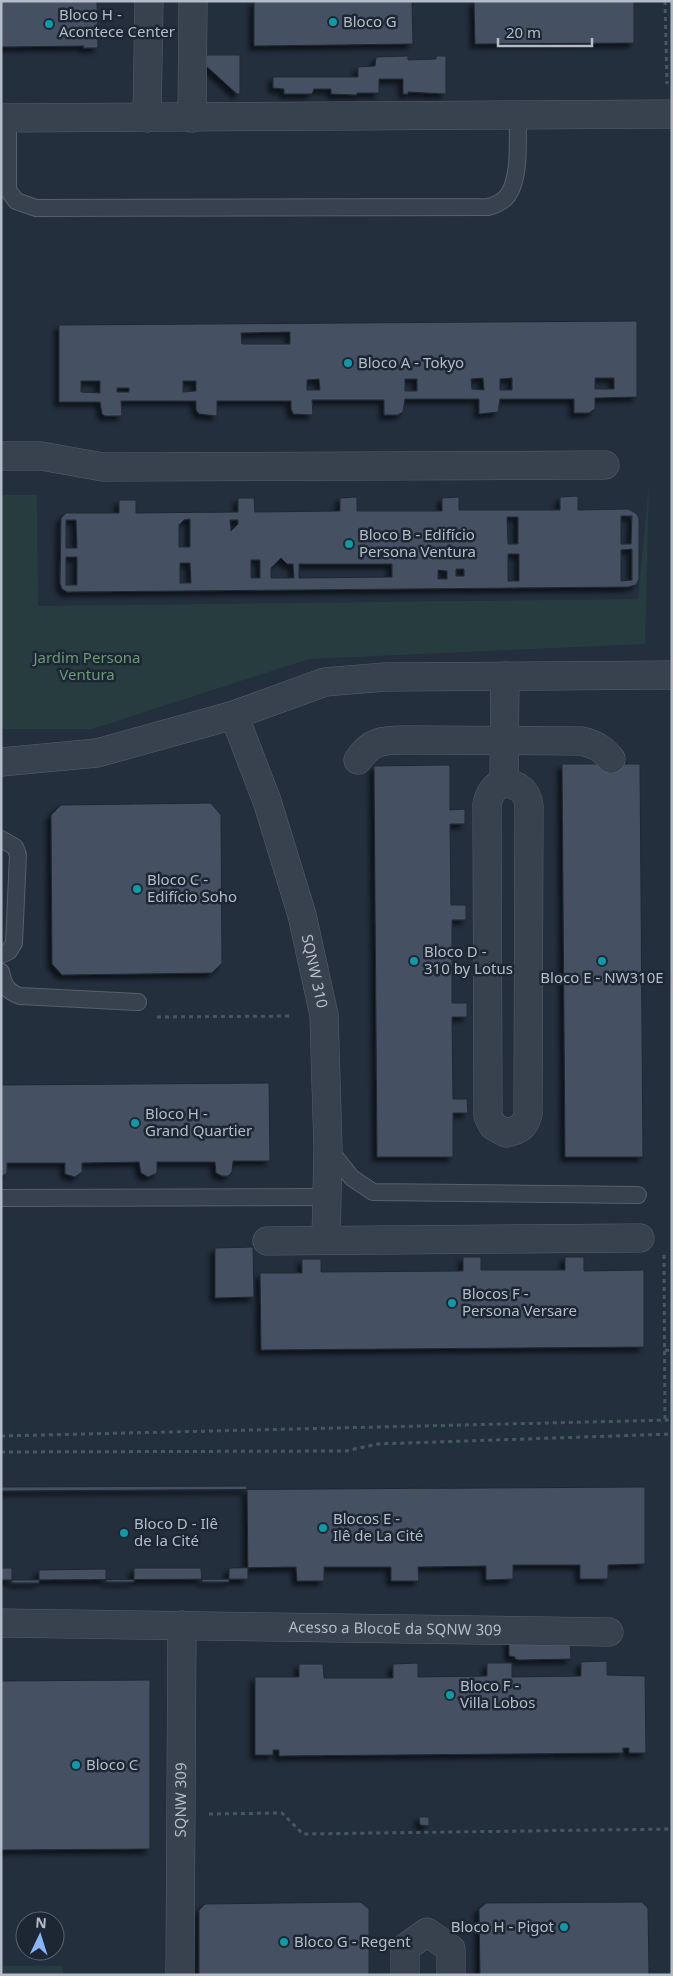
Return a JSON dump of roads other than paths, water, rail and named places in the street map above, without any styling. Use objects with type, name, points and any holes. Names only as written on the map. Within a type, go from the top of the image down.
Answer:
[{"type":"street","points":[[147,118],[149,1]]},
{"type":"street","points":[[192,118],[193,1]]},
{"type":"street","points":[[5,118],[670,114]]},
{"type":"street","points":[[1,456],[41,456],[103,467],[605,465]]},
{"type":"street","points":[[1,762],[97,753],[234,715],[325,682],[385,677],[672,675]]},
{"type":"street","points":[[504,782],[505,676]]},
{"type":"street","name":"SQNW 310","points":[[234,715],[267,801],[302,915],[324,1015],[328,1148],[326,1240]]},
{"type":"street","points":[[358,760],[374,744],[388,740],[505,740],[595,744],[603,749],[611,760]]},
{"type":"street","points":[[504,782],[518,786],[525,792],[529,806],[528,1114],[526,1123],[518,1130],[506,1133],[493,1126],[488,1116],[487,804],[490,794],[496,786],[504,782]]},
{"type":"street","points":[[267,1241],[652,1243]]},
{"type":"street","name":"Acesso a BlocoE da SQNW 309","points":[[1,1623],[609,1632]]},
{"type":"street","name":"SQNW 309","points":[[180,1975],[182,1625]]},
{"type":"street","points":[[405,1975],[405,1948],[428,1932],[451,1949],[452,1975]]},
{"type":"lane","points":[[5,118],[8,190],[16,201],[36,208],[488,207],[499,204],[508,195],[516,178],[518,116]]},
{"type":"lane","points":[[1,839],[16,847],[18,855],[14,944],[9,951],[1,955]]},
{"type":"lane","points":[[1,972],[4,987],[11,993],[20,996],[138,1002]]},
{"type":"lane","points":[[328,1148],[352,1178],[373,1192],[638,1195]]},
{"type":"lane","points":[[1,1198],[327,1197]]},
{"type":"place","name":"Bloco G","points":[[333,22]]},
{"type":"place","name":"Bloco H - Acontece Center","points":[[49,24]]},
{"type":"place","name":"Bloco A - Tokyo","points":[[348,363]]},
{"type":"place","name":"Bloco B - Edifício Persona Ventura","points":[[349,544]]},
{"type":"place","name":"Bloco C - Edifício Soho","points":[[137,889]]},
{"type":"place","name":"Bloco D - 310 by Lotus","points":[[414,961]]},
{"type":"place","name":"Bloco E - NW310E","points":[[602,961]]},
{"type":"place","name":"Bloco H - Grand Quartier","points":[[135,1123]]},
{"type":"place","name":"Blocos F - Persona Versare","points":[[452,1303]]},
{"type":"place","name":"Blocos E - Ilê de La Cité","points":[[323,1528]]},
{"type":"place","name":"Bloco D - Ilê de la Cité","points":[[124,1533]]},
{"type":"place","name":"Bloco F - Villa Lobos","points":[[450,1695]]},
{"type":"place","name":"Bloco C","points":[[76,1765]]},
{"type":"place","name":"Bloco H - Pigot","points":[[564,1927]]},
{"type":"place","name":"Bloco G - Regent","points":[[284,1942]]},
{"type":"park label","name":"Jardim Persona Ventura","points":[[87,666]]}]
